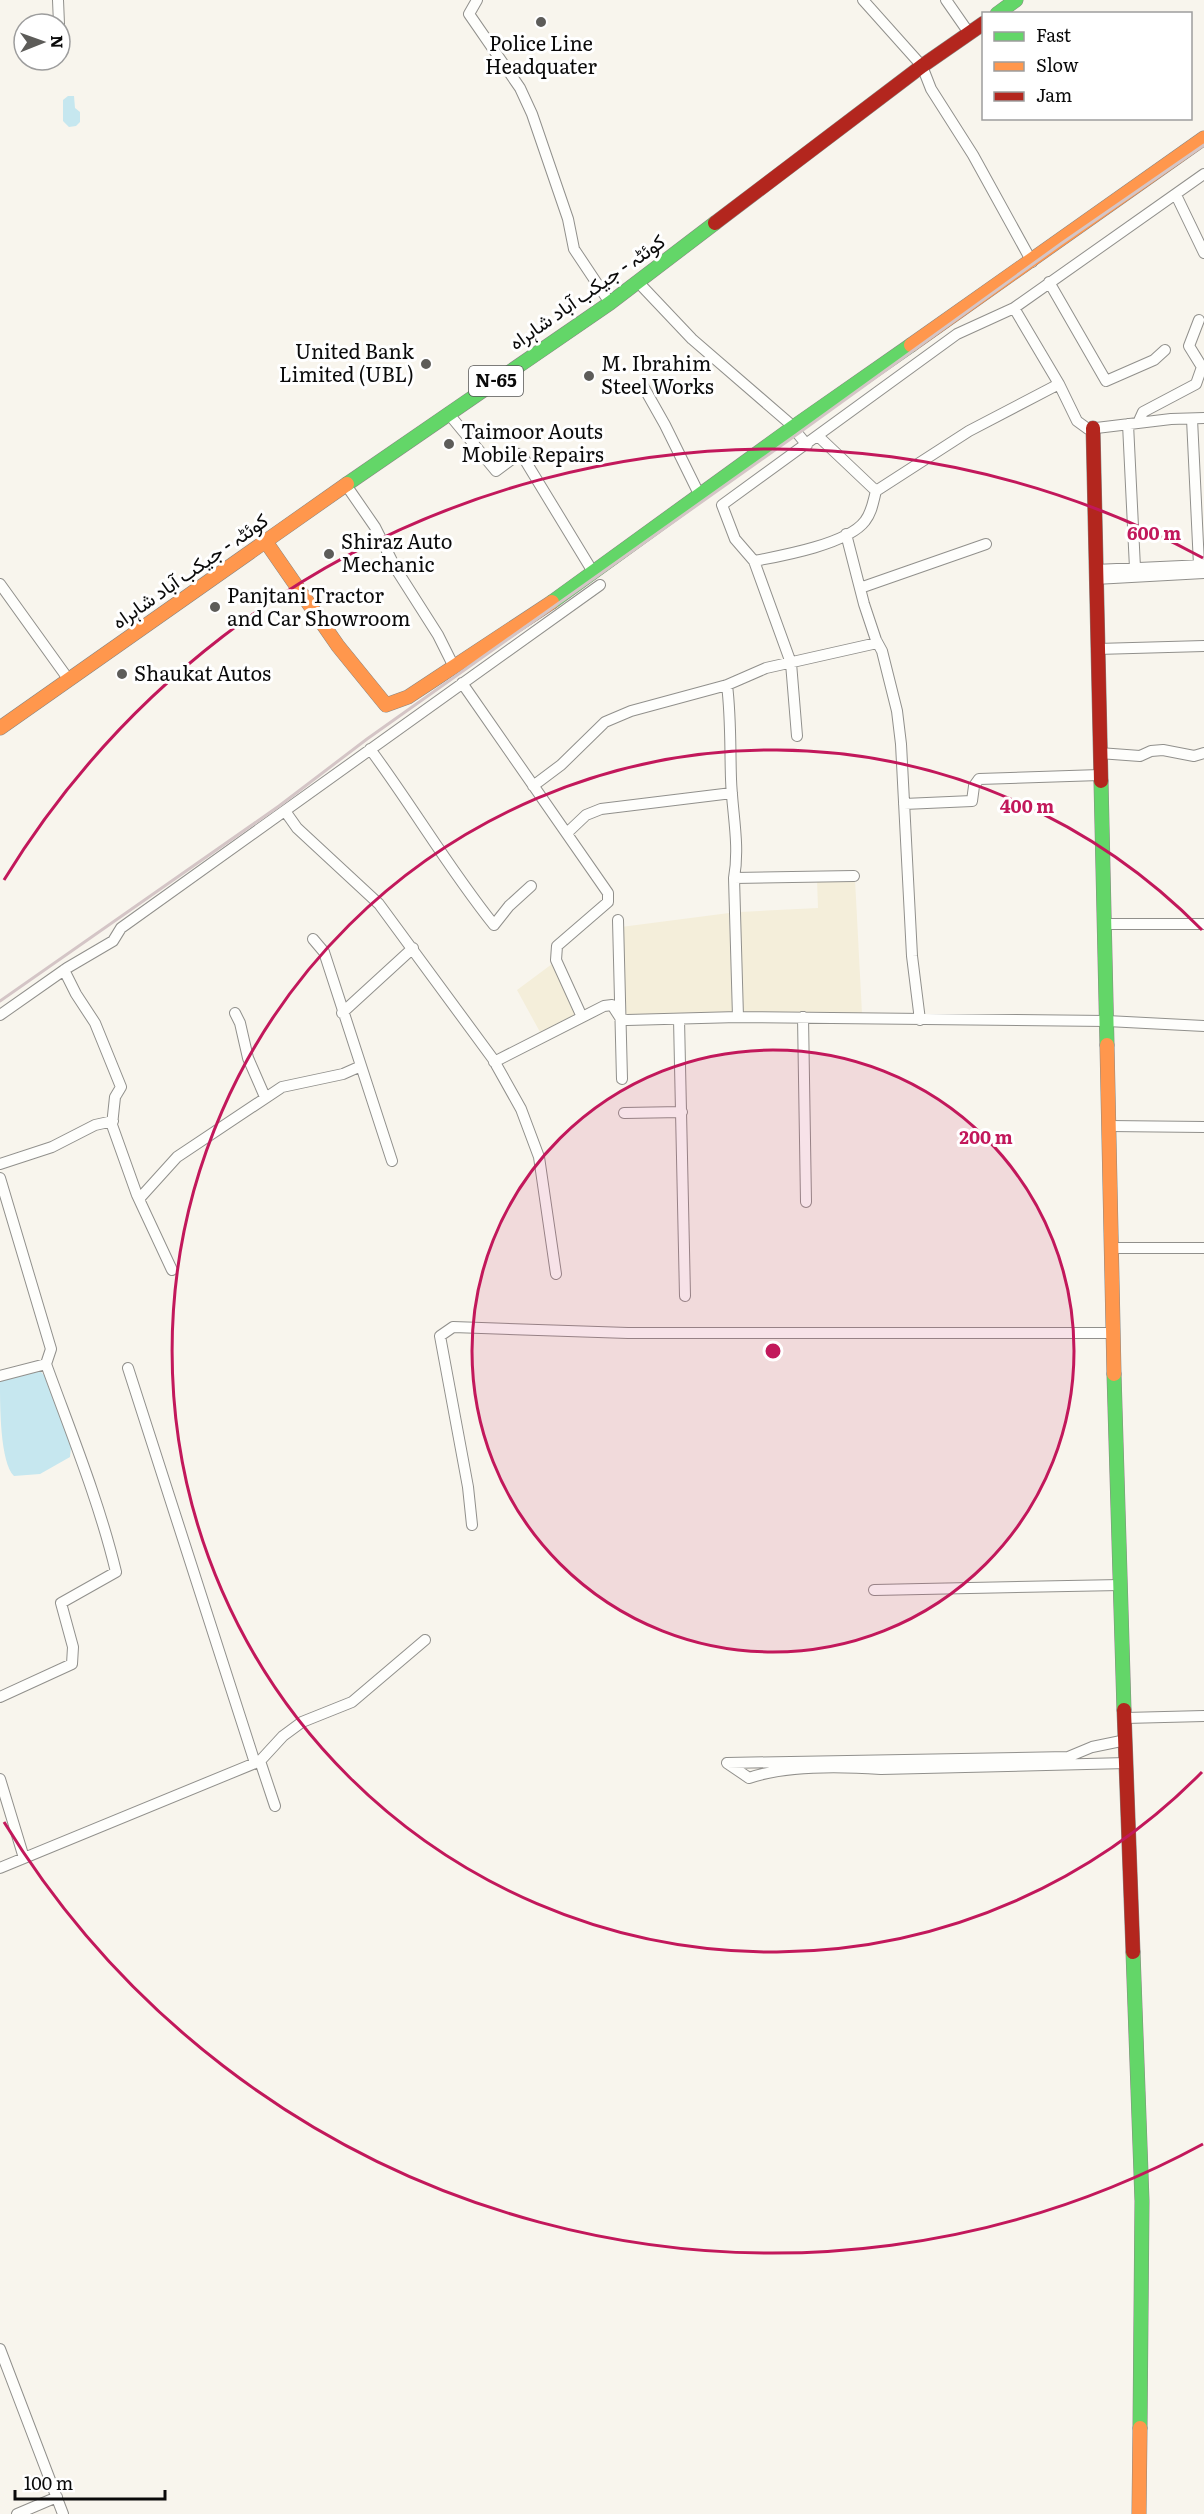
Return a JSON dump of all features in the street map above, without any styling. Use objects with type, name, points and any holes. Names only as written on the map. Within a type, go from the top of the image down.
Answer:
[{"type":"main road","points":[[1000,12],[1016,0]]},
{"type":"main road","name":"کوئٹہ - جیکب آباد شاہراہ","points":[[0,728],[448,413],[610,303],[922,66],[982,24]]},
{"type":"main road","points":[[266,542],[331,638],[386,705],[408,697],[592,572],[1204,138]]},
{"type":"main road","points":[[1093,428],[1096,649],[1105,924],[1120,1585],[1142,2201],[1139,2514]]},
{"type":"street","points":[[477,0],[469,14],[520,88],[532,114],[568,219],[574,249],[610,303]]},
{"type":"street","points":[[863,0],[922,66],[932,89],[973,155],[1032,262]]},
{"type":"street","points":[[946,0],[969,33]]},
{"type":"street","points":[[797,736],[791,663],[754,561],[735,539],[722,505],[957,334],[1014,308],[1204,174]]},
{"type":"street","points":[[1176,195],[1204,253]]},
{"type":"street","points":[[638,282],[692,339],[788,422],[807,445]]},
{"type":"street","points":[[1049,282],[1106,381],[1154,360],[1165,350]]},
{"type":"street","points":[[1014,308],[1059,384],[1077,420],[1088,429],[1204,418]]},
{"type":"street","points":[[1135,568],[1133,423],[1143,412],[1196,384],[1202,367],[1189,346],[1199,320]]},
{"type":"street","points":[[754,561],[788,555],[837,540],[863,524],[871,510],[876,490],[969,431],[1059,384]]},
{"type":"street","points":[[643,386],[666,426],[700,496]]},
{"type":"street","points":[[448,413],[496,471],[519,454],[523,457],[592,572]]},
{"type":"street","points":[[1192,419],[1202,568]]},
{"type":"street","points":[[819,436],[876,490]]},
{"type":"street","points":[[346,485],[375,527],[396,569],[438,635],[454,667]]},
{"type":"street","points":[[846,534],[860,588],[877,643],[882,651],[897,711],[912,956],[920,1020]]},
{"type":"street","points":[[860,588],[986,544]]},
{"type":"street","points":[[1095,575],[1135,568],[1202,568]]},
{"type":"street","points":[[1095,575],[1202,568]]},
{"type":"street","points":[[0,584],[69,680]]},
{"type":"street","points":[[0,1015],[64,970],[113,941],[121,928],[600,585]]},
{"type":"street","points":[[533,786],[561,765],[605,722],[631,711],[727,685],[766,668],[877,643]]},
{"type":"street","points":[[1096,649],[1204,646]]},
{"type":"street","points":[[462,683],[608,893],[608,902],[557,946],[556,960],[582,1017]]},
{"type":"street","points":[[727,685],[731,716],[732,793],[737,861],[734,878],[738,1017]]},
{"type":"street","points":[[370,749],[411,806],[459,882],[494,925],[531,886]]},
{"type":"street","points":[[1099,753],[1140,756],[1151,751],[1163,750],[1194,756],[1204,753]]},
{"type":"street","points":[[904,804],[972,801],[974,786],[978,779],[1100,775]]},
{"type":"street","points":[[567,833],[586,815],[600,809],[732,793]]},
{"type":"street","points":[[285,811],[297,828],[379,904],[494,1062],[521,1109],[539,1157],[556,1274]]},
{"type":"street","points":[[734,878],[854,876]]},
{"type":"street","points":[[618,920],[622,1079]]},
{"type":"street","points":[[1105,924],[1204,924]]},
{"type":"street","points":[[313,939],[324,952],[392,1161]]},
{"type":"street","points":[[342,1013],[413,948]]},
{"type":"street","points":[[64,970],[95,1023],[121,1087],[114,1097],[112,1125],[139,1199],[172,1270]]},
{"type":"street","points":[[494,1062],[582,1017],[612,1005],[621,1019]]},
{"type":"street","points":[[235,1013],[240,1023],[248,1058],[265,1097]]},
{"type":"street","points":[[803,1017],[806,1202]]},
{"type":"street","points":[[621,1019],[803,1017],[1107,1021],[1204,1026]]},
{"type":"street","points":[[679,1019],[685,1296]]},
{"type":"street","points":[[139,1199],[177,1156],[265,1097],[282,1087],[343,1074],[362,1066]]},
{"type":"street","points":[[624,1113],[682,1112]]},
{"type":"street","points":[[0,1164],[52,1146],[95,1125],[113,1120]]},
{"type":"street","points":[[1109,1126],[1204,1126]]},
{"type":"street","points":[[0,1178],[51,1349],[45,1364],[92,1490],[116,1572],[60,1603],[73,1647],[72,1664],[0,1697]]},
{"type":"street","points":[[1111,1248],[1204,1248]]},
{"type":"street","points":[[472,1524],[468,1487],[440,1336],[453,1328],[628,1333],[1086,1331],[1114,1333]]},
{"type":"street","points":[[0,1376],[45,1364]]},
{"type":"street","points":[[128,1368],[257,1762],[275,1806]]},
{"type":"street","points":[[874,1590],[1120,1585]]},
{"type":"street","points":[[0,1868],[257,1762],[283,1736],[302,1722],[352,1702],[425,1640]]},
{"type":"street","points":[[1125,1718],[1204,1716]]},
{"type":"street","points":[[1126,1740],[1092,1747],[1068,1757],[726,1763],[749,1778],[767,1772],[853,1767],[881,1769],[1127,1763]]},
{"type":"street","points":[[0,1779],[24,1858]]},
{"type":"street","points":[[0,2349],[63,2514]]},
{"type":"street","points":[[17,2514],[57,2498]]},
{"type":"shaded area","points":[[855,879],[862,1014],[743,1013],[740,912],[818,908],[817,880]]},
{"type":"shaded area","points":[[729,913],[733,1013],[625,1016],[621,927]]},
{"type":"shaded area","points":[[552,964],[576,1016],[540,1032],[517,990]]},
{"type":"water","points":[[68,96],[74,96],[75,108],[80,112],[80,122],[76,126],[69,127],[63,121],[63,100]]},
{"type":"water","points":[[39,1370],[44,1375],[71,1447],[70,1457],[40,1474],[14,1476],[9,1469],[3,1446],[0,1382],[20,1373]]},
{"type":"railway","points":[[0,1001],[279,806],[367,739],[1062,243],[1204,145]]},
{"type":"traffic: fast","points":[[1000,12],[1016,0]]},
{"type":"traffic: fast","points":[[347,484],[610,303],[715,223]]},
{"type":"traffic: fast","points":[[552,602],[911,345]]},
{"type":"traffic: fast","points":[[1101,781],[1107,1045]]},
{"type":"traffic: fast","points":[[1114,1374],[1124,1710]]},
{"type":"traffic: fast","points":[[1133,1952],[1142,2201],[1140,2428]]},
{"type":"traffic: slow","points":[[911,345],[1204,138]]},
{"type":"traffic: slow","points":[[0,728],[347,484]]},
{"type":"traffic: slow","points":[[266,542],[338,646],[386,705],[408,697],[552,602]]},
{"type":"traffic: slow","points":[[1107,1045],[1114,1374]]},
{"type":"traffic: slow","points":[[1139,2514],[1140,2428]]},
{"type":"traffic: jam","points":[[715,223],[922,66],[982,24]]},
{"type":"traffic: jam","points":[[1093,428],[1101,781]]},
{"type":"traffic: jam","points":[[1124,1710],[1133,1952]]},
{"type":"place","name":"Police Line Headquater","points":[[541,22]]},
{"type":"place","name":"United Bank Limited (UBL)","points":[[426,364]]},
{"type":"place","name":"M. Ibrahim Steel Works","points":[[589,376]]},
{"type":"place","name":"Taimoor Aouts Mobile Repairs","points":[[449,444]]},
{"type":"place","name":"Shiraz Auto Mechanic","points":[[329,554]]},
{"type":"place","name":"Panjtani Tractor and Car Showroom","points":[[215,607]]},
{"type":"place","name":"Shaukat Autos","points":[[122,674]]}]
